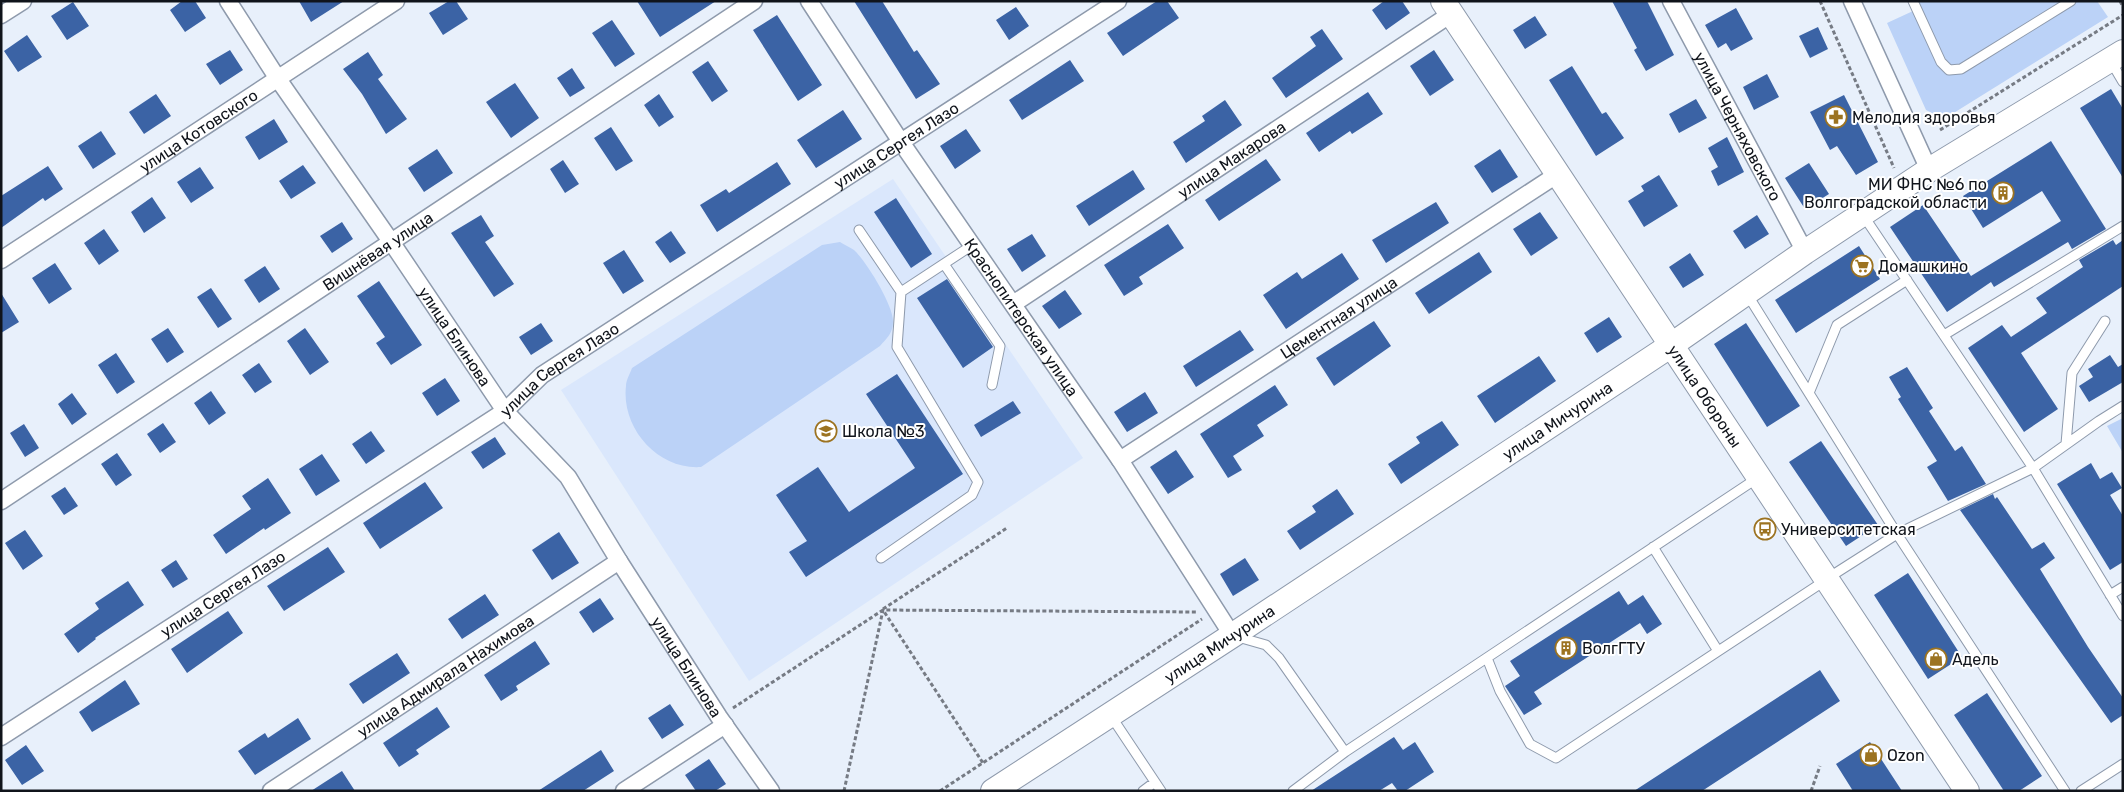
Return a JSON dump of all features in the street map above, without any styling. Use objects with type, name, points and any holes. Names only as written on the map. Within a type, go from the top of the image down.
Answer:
[{"type":"street","points":[[1,15],[23,1]]},
{"type":"street","name":"улица Блинова","points":[[228,1],[278,79],[392,243],[505,412],[568,478],[722,721],[770,791]]},
{"type":"street","name":"улица Котовского","points":[[1,260],[396,1]]},
{"type":"street","name":"Вишнёвая улица","points":[[1,501],[754,1]]},
{"type":"street","name":"Краснопитерская улица","points":[[809,1],[971,246],[1120,460],[1232,635]]},
{"type":"street","name":"улица Сергея Лазо","points":[[1,737],[505,412],[542,375],[1118,1]]},
{"type":"street","name":"улица Черняховского","points":[[1671,1],[1805,252]]},
{"type":"street","points":[[1852,1],[1929,170]]},
{"type":"street","name":"улица Обороны","points":[[1447,8],[1967,791]]},
{"type":"street","name":"улица Макарова","points":[[1013,304],[1447,8]]},
{"type":"street","name":"улица Мичурина","points":[[992,791],[1670,346],[1805,252],[1929,170],[2116,56]]},
{"type":"street","name":"Цементная улица","points":[[1120,460],[1558,174]]},
{"type":"street","name":"улица Адмирала Нахимова","points":[[271,791],[619,561]]},
{"type":"street","points":[[624,791],[722,721]]},
{"type":"lane","points":[[1913,1],[1941,62],[1949,70],[1961,69],[2071,1]]},
{"type":"lane","points":[[2116,56],[2123,82]]},
{"type":"lane","points":[[1863,215],[2033,468],[2123,616]]},
{"type":"lane","points":[[1944,335],[2123,226]]},
{"type":"lane","points":[[859,230],[901,292],[897,346],[978,482],[972,495],[881,558]]},
{"type":"lane","points":[[901,292],[971,246]]},
{"type":"lane","points":[[944,264],[1000,346],[992,385]]},
{"type":"lane","points":[[1809,393],[1838,325],[1907,280]]},
{"type":"lane","points":[[1747,293],[1896,534],[2065,791]]},
{"type":"lane","points":[[2066,444],[2072,373],[2105,321]]},
{"type":"lane","points":[[1487,658],[1500,691],[1530,744],[1556,758],[1896,534],[2033,468],[2123,406]]},
{"type":"lane","points":[[1293,791],[1345,752],[1760,477]]},
{"type":"lane","points":[[1653,547],[1718,651]]},
{"type":"lane","points":[[2110,595],[2123,587]]},
{"type":"lane","points":[[1232,635],[1266,645],[1279,658],[1345,752]]},
{"type":"lane","points":[[1110,714],[1161,791]]},
{"type":"lane","points":[[2081,791],[2123,764]]},
{"type":"lane","points":[[1143,791],[1155,782]]},
{"type":"path","points":[[1820,1],[1894,168]]},
{"type":"path","points":[[2120,1],[2123,7]]},
{"type":"path","points":[[1940,130],[2123,15]]},
{"type":"path","points":[[722,721],[883,610],[1007,528]]},
{"type":"path","points":[[883,610],[1197,612],[1217,609]]},
{"type":"path","points":[[940,791],[1217,609]]},
{"type":"path","points":[[883,610],[983,763]]},
{"type":"path","points":[[844,791],[883,610]]},
{"type":"path","points":[[1811,791],[1820,766]]},
{"type":"shaded area","points":[[1917,1],[2064,1],[1960,65],[1950,66],[1944,60]]},
{"type":"shaded area","points":[[2076,1],[2097,1],[2108,17],[1944,119],[1926,110],[1887,23],[1913,11],[1939,67],[1947,73],[1956,73],[1963,72]]},
{"type":"shaded area","name":"Школа №3","points":[[893,179],[1083,458],[749,681],[561,390]]},
{"type":"shaded area","points":[[840,242],[854,250],[859,256],[872,273],[889,306],[893,326],[889,335],[880,346],[701,467],[685,466],[670,462],[657,454],[636,431],[630,417],[626,402],[626,384],[632,368],[822,245]]},
{"type":"shaded area","points":[[2123,418],[2123,453],[2107,426]]},
{"type":"building","points":[[182,1],[195,1],[206,18],[185,32],[170,10]]},
{"type":"building","points":[[299,1],[344,1],[311,22]]},
{"type":"building","points":[[449,1],[456,1],[468,19],[443,35],[429,13]]},
{"type":"building","points":[[637,1],[716,1],[660,37]]},
{"type":"building","points":[[854,1],[882,1],[914,52],[917,50],[940,84],[916,99]]},
{"type":"building","points":[[1157,1],[1167,1],[1179,18],[1123,56],[1107,33]]},
{"type":"building","points":[[1384,1],[1402,1],[1410,13],[1386,30],[1372,10]]},
{"type":"building","points":[[1612,1],[1647,1],[1674,55],[1646,71],[1634,50],[1637,48]]},
{"type":"building","points":[[73,2],[89,26],[67,40],[51,16]]},
{"type":"building","points":[[1016,7],[1029,26],[1009,40],[996,20]]},
{"type":"building","points":[[1736,8],[1753,39],[1731,51],[1726,43],[1718,48],[1705,25]]},
{"type":"building","points":[[777,15],[822,85],[798,101],[753,30]]},
{"type":"building","points":[[1535,16],[1547,35],[1525,49],[1513,30]]},
{"type":"building","points":[[612,20],[635,54],[615,67],[592,33]]},
{"type":"building","points":[[1818,27],[1828,49],[1810,58],[1799,36]]},
{"type":"building","points":[[1322,29],[1343,59],[1286,98],[1272,78],[1316,46],[1310,37]]},
{"type":"building","points":[[27,35],[42,57],[18,72],[4,51]]},
{"type":"building","points":[[230,50],[243,70],[220,85],[206,64]]},
{"type":"building","points":[[1434,50],[1454,80],[1430,96],[1410,66]]},
{"type":"building","points":[[368,52],[383,75],[378,79],[407,119],[386,134],[362,94],[343,69]]},
{"type":"building","points":[[1070,60],[1084,81],[1022,120],[1009,100]]},
{"type":"building","points":[[708,61],[728,91],[712,102],[692,72]]},
{"type":"building","points":[[1572,66],[1602,114],[1606,112],[1624,138],[1596,156],[1549,80]]},
{"type":"building","points":[[572,68],[585,88],[570,97],[557,78]]},
{"type":"building","points":[[1767,74],[1779,97],[1754,110],[1743,87]]},
{"type":"building","points":[[515,83],[539,118],[511,138],[486,102]]},
{"type":"building","points":[[2111,89],[2123,109],[2123,178],[2080,108]]},
{"type":"building","points":[[1368,92],[1383,114],[1352,134],[1350,131],[1319,152],[1306,133]]},
{"type":"building","points":[[156,94],[171,116],[144,134],[129,112]]},
{"type":"building","points":[[659,94],[674,117],[659,127],[644,105]]},
{"type":"building","points":[[1844,95],[1878,162],[1856,175],[1837,146],[1830,150],[1810,112]]},
{"type":"building","points":[[1696,99],[1707,118],[1679,133],[1669,114]]},
{"type":"building","points":[[1225,100],[1242,125],[1186,163],[1173,142],[1205,121],[1202,116]]},
{"type":"building","points":[[843,110],[862,139],[816,168],[797,140]]},
{"type":"building","points":[[274,119],[288,142],[259,160],[245,137]]},
{"type":"building","points":[[611,127],[633,161],[616,171],[594,138]]},
{"type":"building","points":[[966,129],[981,151],[955,169],[940,146]]},
{"type":"building","points":[[101,131],[116,154],[93,169],[78,146]]},
{"type":"building","points":[[1727,137],[1744,172],[1718,186],[1711,171],[1718,167],[1708,148]]},
{"type":"building","points":[[2051,141],[2106,229],[2072,249],[2068,242],[1994,287],[1991,282],[1947,312],[1890,227],[1923,205],[1971,276],[2061,221],[2042,191],[1983,228],[1963,196]]},
{"type":"building","points":[[437,149],[453,173],[424,192],[408,168]]},
{"type":"building","points":[[1500,149],[1518,177],[1492,193],[1474,166]]},
{"type":"building","points":[[1266,159],[1281,180],[1219,221],[1205,200]]},
{"type":"building","points":[[563,160],[579,184],[565,193],[550,169]]},
{"type":"building","points":[[777,162],[791,184],[717,232],[700,205],[726,189],[729,193]]},
{"type":"building","points":[[1809,163],[1829,194],[1805,209],[1785,178]]},
{"type":"building","points":[[303,165],[316,183],[291,199],[279,181]]},
{"type":"building","points":[[48,166],[63,189],[45,201],[43,198],[1,228],[1,196]]},
{"type":"building","points":[[200,167],[214,188],[191,203],[177,182]]},
{"type":"building","points":[[1133,170],[1145,189],[1089,226],[1076,206]]},
{"type":"building","points":[[1659,175],[1678,206],[1644,227],[1628,201],[1644,191],[1641,186]]},
{"type":"building","points":[[152,197],[166,218],[144,233],[131,212]]},
{"type":"building","points":[[896,198],[932,254],[911,268],[874,212]]},
{"type":"building","points":[[1436,202],[1449,223],[1386,263],[1372,240]]},
{"type":"building","points":[[1540,212],[1558,238],[1531,256],[1513,229]]},
{"type":"building","points":[[481,215],[494,236],[485,242],[514,284],[494,297],[451,233]]},
{"type":"building","points":[[1757,215],[1769,234],[1745,249],[1733,231]]},
{"type":"building","points":[[342,222],[353,239],[332,253],[320,236]]},
{"type":"building","points":[[1168,224],[1184,248],[1139,277],[1143,284],[1124,296],[1104,265]]},
{"type":"building","points":[[104,229],[119,251],[99,265],[84,243]]},
{"type":"building","points":[[671,231],[686,253],[670,263],[655,242]]},
{"type":"building","points":[[1032,234],[1046,256],[1022,272],[1007,249]]},
{"type":"building","points":[[2113,240],[2116,245],[2123,240],[2123,286],[2021,353],[2058,409],[2024,432],[1968,348],[2002,325],[2011,337],[2047,313],[2036,298],[2083,267],[2079,260]]},
{"type":"building","points":[[1859,246],[1880,279],[1796,333],[1775,300]]},
{"type":"building","points":[[624,250],[644,281],[623,294],[603,263]]},
{"type":"building","points":[[1479,252],[1492,272],[1429,314],[1415,293]]},
{"type":"building","points":[[1342,253],[1359,279],[1286,329],[1263,295],[1297,272],[1302,279]]},
{"type":"building","points":[[1690,253],[1704,275],[1683,288],[1669,267]]},
{"type":"building","points":[[55,263],[72,289],[49,304],[32,278]]},
{"type":"building","points":[[265,266],[280,289],[259,303],[244,280]]},
{"type":"building","points":[[947,279],[993,347],[963,368],[917,298]]},
{"type":"building","points":[[379,281],[422,345],[391,365],[376,343],[385,337],[357,296]]},
{"type":"building","points":[[211,288],[232,319],[218,328],[197,297]]},
{"type":"building","points":[[1065,290],[1082,314],[1059,329],[1042,306]]},
{"type":"building","points":[[1,293],[19,322],[1,333]]},
{"type":"building","points":[[1609,317],[1622,337],[1597,353],[1584,333]]},
{"type":"building","points":[[1374,321],[1391,346],[1334,386],[1316,358]]},
{"type":"building","points":[[541,323],[553,341],[531,355],[519,337]]},
{"type":"building","points":[[1746,323],[1800,406],[1767,427],[1714,344]]},
{"type":"building","points":[[168,328],[184,352],[167,363],[151,339]]},
{"type":"building","points":[[305,328],[329,362],[310,375],[287,341]]},
{"type":"building","points":[[1240,330],[1254,350],[1196,387],[1183,366]]},
{"type":"building","points":[[116,353],[135,382],[117,394],[98,365]]},
{"type":"building","points":[[2110,355],[2118,367],[2123,364],[2123,382],[2089,402],[2079,386],[2093,377],[2088,369]]},
{"type":"building","points":[[1539,356],[1556,381],[1495,423],[1477,396]]},
{"type":"building","points":[[259,363],[272,382],[255,393],[242,375]]},
{"type":"building","points":[[1907,367],[1933,408],[1929,411],[1955,451],[1962,446],[1986,484],[1948,501],[1927,467],[1937,461],[1898,399],[1901,397],[1889,377]]},
{"type":"building","points":[[897,374],[963,474],[806,577],[789,552],[807,541],[776,495],[818,467],[849,512],[915,468],[866,394]]},
{"type":"building","points":[[445,378],[460,401],[437,416],[422,393]]},
{"type":"building","points":[[1275,385],[1288,405],[1257,425],[1264,436],[1233,456],[1242,470],[1228,478],[1200,434]]},
{"type":"building","points":[[211,391],[226,413],[209,425],[194,403]]},
{"type":"building","points":[[1145,392],[1158,413],[1127,432],[1114,412]]},
{"type":"building","points":[[72,393],[87,414],[72,425],[58,404]]},
{"type":"building","points":[[1013,401],[1021,413],[981,437],[974,425]]},
{"type":"building","points":[[1442,421],[1459,445],[1401,484],[1388,464],[1420,443],[1416,437]]},
{"type":"building","points":[[163,423],[176,442],[160,453],[147,434]]},
{"type":"building","points":[[24,424],[39,448],[25,457],[10,433]]},
{"type":"building","points":[[371,431],[385,451],[366,464],[352,444]]},
{"type":"building","points":[[495,437],[506,454],[483,469],[471,452]]},
{"type":"building","points":[[1821,441],[1878,525],[1846,546],[1789,462]]},
{"type":"building","points":[[1176,450],[1194,477],[1168,494],[1150,467]]},
{"type":"building","points":[[117,453],[132,475],[116,486],[101,464]]},
{"type":"building","points":[[322,454],[340,481],[316,496],[299,469]]},
{"type":"building","points":[[2091,463],[2100,479],[2112,472],[2122,488],[2110,495],[2123,516],[2123,562],[2110,570],[2057,484]]},
{"type":"building","points":[[268,478],[291,513],[265,530],[264,528],[226,554],[213,535],[251,509],[242,496]]},
{"type":"building","points":[[425,482],[443,508],[380,549],[363,523]]},
{"type":"building","points":[[65,487],[78,506],[64,515],[51,496]]},
{"type":"building","points":[[1337,489],[1354,514],[1300,550],[1287,531],[1316,512],[1312,506]]},
{"type":"building","points":[[1993,494],[1995,499],[1997,497],[2032,549],[2044,542],[2055,558],[2040,569],[2088,647],[2123,698],[2123,715],[2111,723],[1960,510]]},
{"type":"building","points":[[25,530],[43,556],[23,570],[5,543]]},
{"type":"building","points":[[559,532],[579,563],[552,580],[532,550]]},
{"type":"building","points":[[328,547],[345,572],[284,611],[267,586]]},
{"type":"building","points":[[1245,558],[1259,580],[1233,596],[1220,574]]},
{"type":"building","points":[[176,560],[188,579],[173,588],[161,570]]},
{"type":"building","points":[[1908,573],[1962,657],[1928,679],[1874,595]]},
{"type":"building","points":[[128,581],[144,605],[95,638],[78,653],[64,634],[99,609],[95,603]]},
{"type":"building","name":"ВолгГТУ","points":[[1619,591],[1628,605],[1643,595],[1662,624],[1647,634],[1640,623],[1534,692],[1542,704],[1524,715],[1505,686],[1520,676],[1510,661]]},
{"type":"building","points":[[485,594],[499,615],[462,639],[448,619]]},
{"type":"building","points":[[600,598],[614,619],[593,633],[579,612]]},
{"type":"building","points":[[228,611],[243,633],[187,673],[171,649]]},
{"type":"building","points":[[535,641],[550,664],[516,686],[518,690],[501,701],[484,675]]},
{"type":"building","points":[[397,653],[410,673],[363,704],[349,684]]},
{"type":"building","points":[[1820,670],[1840,701],[1702,791],[1634,791]]},
{"type":"building","points":[[125,680],[140,704],[92,732],[79,712]]},
{"type":"building","points":[[1987,693],[2042,776],[2019,791],[2004,791],[1954,715]]},
{"type":"building","points":[[670,704],[684,725],[662,739],[648,718]]},
{"type":"building","points":[[437,707],[450,727],[416,750],[419,754],[399,767],[383,743]]},
{"type":"building","points":[[298,718],[311,739],[255,775],[238,751],[265,733],[268,738]]},
{"type":"building","points":[[1394,737],[1403,750],[1415,742],[1434,772],[1405,791],[1398,791],[1392,783],[1379,791],[1311,791]]},
{"type":"building","points":[[1870,742],[1902,791],[1853,791],[1836,764]]},
{"type":"building","points":[[26,745],[44,771],[22,785],[5,760]]},
{"type":"building","points":[[601,750],[614,771],[583,791],[538,791]]},
{"type":"building","points":[[709,759],[726,784],[715,791],[696,791],[685,775]]},
{"type":"building","points":[[342,771],[355,791],[311,791]]},
{"type":"place","name":"Мелодия здоровья","points":[[1836,117]]},
{"type":"place","name":"МИ ФНС №6 по Волгоградской области","points":[[2003,193]]},
{"type":"place","name":"Домашкино","points":[[1862,266]]},
{"type":"place","name":"Школа №3","points":[[826,431]]},
{"type":"place","name":"Университетская","points":[[1765,529]]},
{"type":"place","name":"ВолгГТУ","points":[[1566,648]]},
{"type":"place","name":"Адель","points":[[1936,659]]},
{"type":"place","name":"Ozon","points":[[1871,755]]}]
